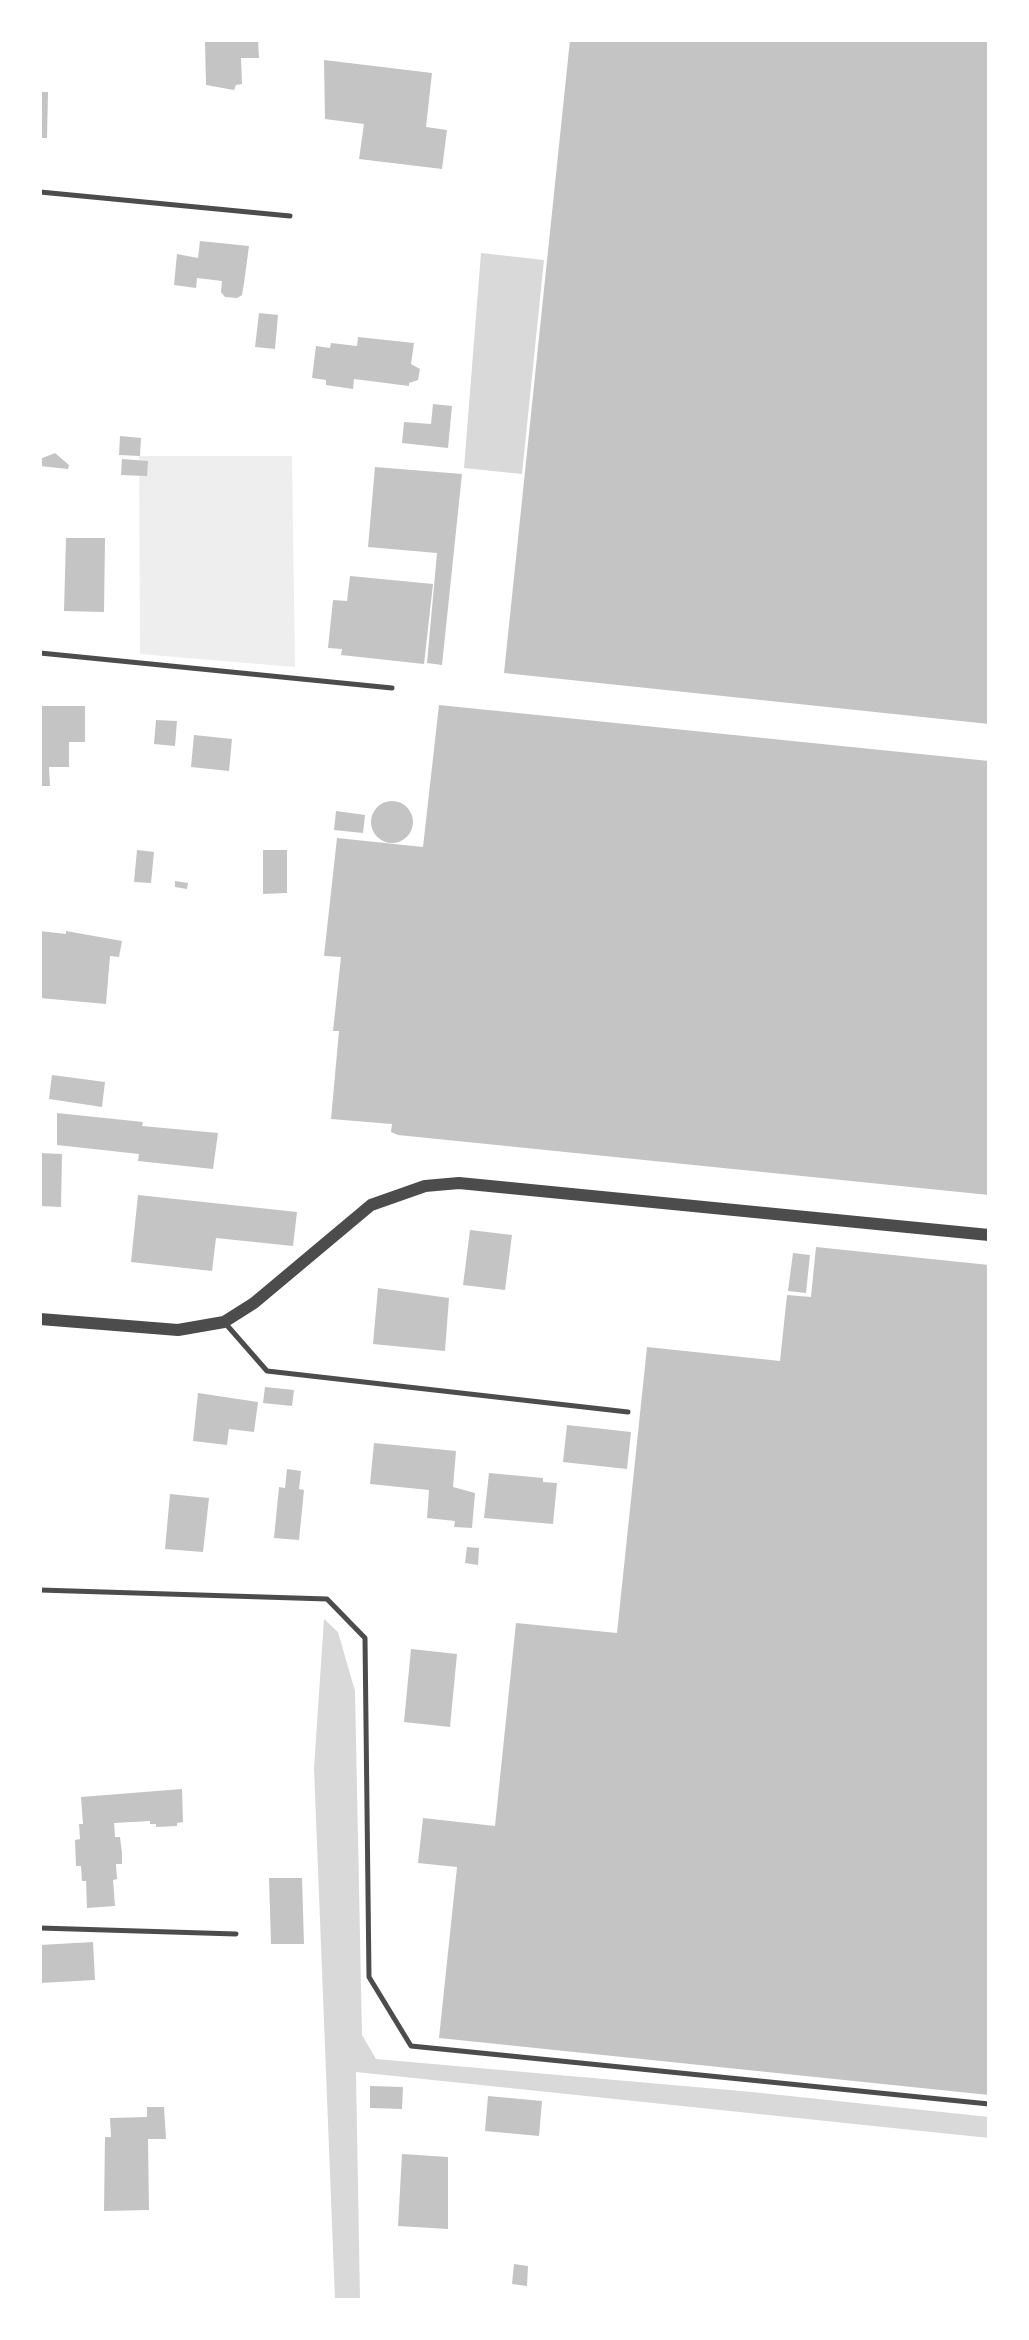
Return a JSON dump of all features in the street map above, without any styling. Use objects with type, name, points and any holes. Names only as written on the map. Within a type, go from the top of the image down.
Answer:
[{"type":"street","points":[[40,1319],[178,1330],[224,1322],[254,1303],[371,1205],[425,1186],[459,1183],[989,1235]]},
{"type":"lane","points":[[40,192],[290,216]]},
{"type":"lane","points":[[40,653],[392,688]]},
{"type":"lane","points":[[224,1322],[267,1371],[628,1412]]},
{"type":"lane","points":[[40,1590],[327,1599],[365,1638],[369,1977],[411,2046],[989,2105]]},
{"type":"lane","points":[[40,1928],[236,1934]]},
{"type":"shaded area","points":[[481,253],[544,260],[522,474],[464,468]]},
{"type":"shaded area","points":[[139,456],[292,456],[295,667],[140,654]]},
{"type":"shaded area","points":[[324,1619],[338,1632],[355,1691],[362,2035],[376,2059],[752,2092],[989,2117],[989,2138],[356,2072],[360,2300],[335,2300],[314,1768]]},
{"type":"building","points":[[258,40],[259,58],[241,58],[242,84],[236,85],[234,90],[206,85],[205,41]]},
{"type":"building","points":[[570,40],[989,40],[989,724],[504,673]]},
{"type":"building","points":[[324,60],[432,73],[426,127],[447,130],[442,169],[359,159],[364,124],[325,119]]},
{"type":"building","points":[[40,92],[48,92],[47,138],[40,138]]},
{"type":"building","points":[[200,241],[249,246],[242,295],[237,298],[225,297],[221,292],[222,281],[197,278],[196,288],[174,285],[177,254],[198,258]]},
{"type":"building","points":[[259,313],[278,315],[275,349],[255,347]]},
{"type":"building","points":[[358,337],[414,343],[411,364],[420,369],[418,380],[409,383],[409,386],[354,379],[353,389],[326,385],[326,380],[312,378],[316,346],[330,348],[331,343],[357,346]]},
{"type":"building","points":[[433,404],[452,406],[448,448],[402,443],[404,422],[431,424]]},
{"type":"building","points":[[120,436],[141,438],[140,456],[119,455]]},
{"type":"building","points":[[55,453],[69,465],[68,469],[40,466],[40,459]]},
{"type":"building","points":[[122,459],[148,461],[147,476],[121,475]]},
{"type":"building","points":[[375,467],[462,474],[442,665],[427,663],[437,553],[368,547]]},
{"type":"building","points":[[66,538],[105,538],[104,612],[64,611]]},
{"type":"building","points":[[350,576],[433,584],[424,664],[341,655],[342,649],[328,648],[333,600],[347,601]]},
{"type":"building","points":[[439,705],[989,761],[989,1195],[398,1135],[391,1132],[392,1124],[331,1119],[339,1031],[333,1031],[341,957],[324,956],[337,838],[423,847]]},
{"type":"building","points":[[40,706],[85,706],[85,742],[69,742],[69,767],[49,767],[50,786],[40,786]]},
{"type":"building","points":[[156,720],[177,721],[175,746],[154,744]]},
{"type":"building","points":[[194,735],[232,739],[229,771],[191,767]]},
{"type":"building","points":[[392,801],[407,807],[413,822],[407,837],[392,843],[377,837],[371,822],[377,807]]},
{"type":"building","points":[[336,811],[365,815],[363,833],[334,830]]},
{"type":"building","points":[[137,850],[154,852],[151,883],[134,882]]},
{"type":"building","points":[[263,850],[287,850],[287,893],[263,894]]},
{"type":"building","points":[[175,881],[188,883],[187,889],[175,887]]},
{"type":"building","points":[[40,931],[66,934],[66,931],[122,941],[119,957],[110,956],[106,1004],[40,998]]},
{"type":"building","points":[[52,1075],[105,1082],[102,1107],[49,1099]]},
{"type":"building","points":[[57,1113],[143,1122],[142,1126],[218,1133],[213,1169],[138,1161],[139,1154],[57,1145]]},
{"type":"building","points":[[40,1153],[62,1154],[61,1207],[40,1206]]},
{"type":"building","points":[[138,1195],[297,1212],[293,1246],[216,1238],[212,1271],[131,1262]]},
{"type":"building","points":[[470,1230],[512,1235],[505,1290],[463,1285]]},
{"type":"building","points":[[816,1247],[989,1265],[989,2095],[439,2038],[457,1867],[418,1863],[423,1818],[495,1826],[516,1623],[617,1633],[647,1347],[780,1361],[787,1295],[811,1297]]},
{"type":"building","points":[[793,1253],[810,1255],[806,1293],[788,1291]]},
{"type":"building","points":[[378,1288],[449,1298],[445,1351],[373,1344]]},
{"type":"building","points":[[265,1387],[294,1390],[292,1406],[263,1403]]},
{"type":"building","points":[[198,1393],[258,1402],[254,1432],[229,1429],[227,1445],[193,1441]]},
{"type":"building","points":[[567,1425],[631,1432],[627,1469],[563,1462]]},
{"type":"building","points":[[374,1443],[456,1451],[453,1487],[475,1493],[472,1528],[454,1527],[455,1521],[427,1518],[429,1490],[370,1484]]},
{"type":"building","points":[[287,1469],[301,1471],[299,1489],[304,1490],[299,1540],[274,1538],[279,1487],[285,1488]]},
{"type":"building","points":[[489,1473],[543,1478],[543,1482],[557,1483],[553,1524],[484,1518]]},
{"type":"building","points":[[170,1494],[209,1498],[203,1552],[165,1549]]},
{"type":"building","points":[[467,1547],[479,1548],[478,1565],[465,1563]]},
{"type":"building","points":[[411,1649],[457,1654],[450,1727],[404,1722]]},
{"type":"building","points":[[182,1789],[183,1822],[177,1823],[177,1826],[156,1827],[156,1824],[150,1824],[150,1821],[114,1823],[115,1837],[120,1837],[122,1853],[122,1864],[116,1864],[117,1879],[113,1880],[115,1906],[87,1908],[86,1881],[82,1881],[81,1866],[76,1866],[75,1840],[80,1839],[79,1824],[83,1824],[81,1797]]},
{"type":"building","points":[[269,1878],[302,1878],[304,1944],[271,1944]]},
{"type":"building","points":[[93,1942],[95,1980],[40,1983],[40,1945]]},
{"type":"building","points":[[370,2086],[403,2087],[402,2109],[370,2108]]},
{"type":"building","points":[[488,2096],[542,2101],[539,2136],[485,2131]]},
{"type":"building","points":[[147,2107],[164,2107],[166,2139],[148,2139],[149,2210],[104,2211],[105,2137],[111,2137],[110,2118],[147,2117]]},
{"type":"building","points":[[402,2154],[448,2157],[448,2229],[398,2226]]},
{"type":"building","points":[[514,2264],[528,2266],[527,2286],[512,2284]]}]
